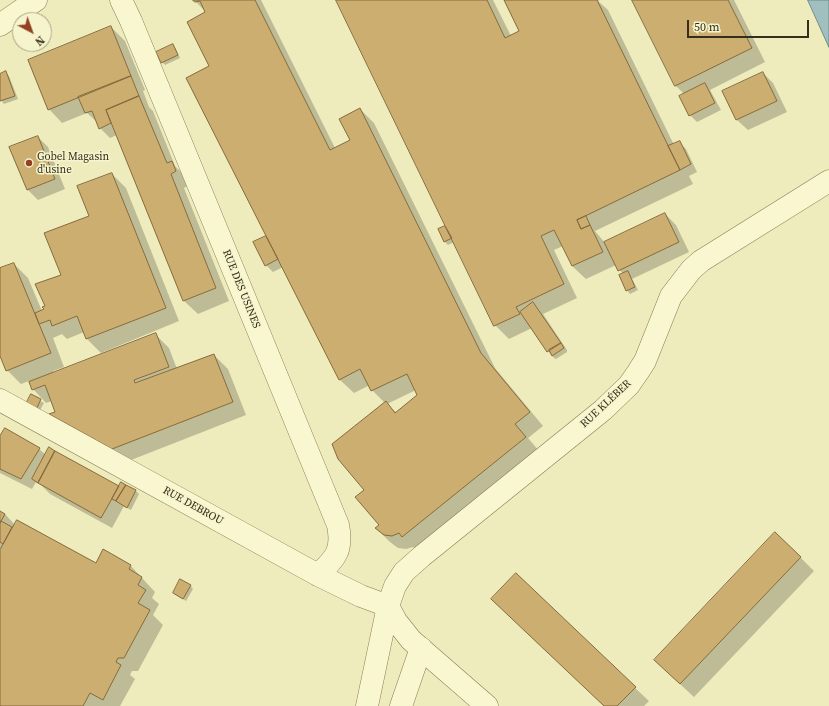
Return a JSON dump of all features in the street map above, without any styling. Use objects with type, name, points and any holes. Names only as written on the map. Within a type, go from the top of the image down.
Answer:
[{"type":"street","points":[[0,25],[36,0]]},
{"type":"street","name":"RUE DES USINES","points":[[121,0],[131,21],[338,525],[340,544],[336,555],[332,562],[318,575]]},
{"type":"street","name":"RUE KLÉBER","points":[[367,706],[388,606],[394,586],[399,578],[411,566],[603,410],[629,385],[644,361],[671,296],[691,270],[701,261],[829,181]]},
{"type":"street","name":"RUE DEBROU","points":[[0,400],[318,575],[361,596],[388,606]]},
{"type":"street","points":[[388,606],[404,632],[444,670],[487,706]]},
{"type":"street","points":[[401,706],[421,648]]},
{"type":"water","points":[[808,0],[829,0],[829,47]]},
{"type":"building","points":[[193,0],[255,0],[330,150],[350,140],[339,119],[360,108],[481,353],[530,412],[515,424],[526,437],[402,537],[399,533],[392,536],[384,535],[375,528],[379,525],[355,497],[364,490],[338,459],[332,444],[386,401],[395,413],[417,395],[407,374],[371,391],[360,369],[339,380],[186,78],[209,66],[187,22],[205,12],[200,1],[195,2]]},
{"type":"building","points":[[336,0],[487,0],[505,38],[519,31],[504,0],[597,0],[680,170],[577,220],[581,229],[590,225],[603,252],[572,266],[554,230],[541,236],[564,284],[516,307],[520,314],[494,326]]},
{"type":"building","points":[[632,0],[728,0],[752,48],[675,86]]},
{"type":"building","points":[[111,26],[131,76],[48,110],[28,60],[48,52],[52,52],[52,50]]},
{"type":"building","points":[[173,44],[178,55],[161,63],[156,52]]},
{"type":"building","points":[[6,71],[15,96],[0,101],[0,74]]},
{"type":"building","points":[[763,72],[777,101],[736,120],[722,91]]},
{"type":"building","points":[[131,76],[139,96],[106,110],[111,123],[99,129],[92,111],[85,113],[78,97]]},
{"type":"building","points":[[705,83],[715,103],[689,116],[679,96]]},
{"type":"building","points":[[139,96],[167,163],[172,161],[176,171],[171,174],[216,288],[183,301],[106,110]]},
{"type":"building","points":[[38,136],[55,179],[27,190],[9,147]]},
{"type":"building","points":[[680,141],[691,164],[680,170],[668,146]]},
{"type":"building","points":[[112,173],[166,308],[86,339],[77,316],[52,326],[50,320],[39,324],[35,313],[44,309],[42,307],[45,306],[35,284],[61,275],[44,233],[89,216],[77,186]]},
{"type":"building","points":[[665,213],[679,242],[618,271],[604,242]]},
{"type":"building","points":[[586,216],[590,225],[581,229],[577,220]]},
{"type":"building","points":[[445,226],[452,238],[444,242],[438,229]]},
{"type":"building","points":[[266,236],[278,259],[265,266],[253,242]]},
{"type":"building","points":[[14,263],[51,353],[6,371],[0,356],[0,268]]},
{"type":"building","points":[[628,271],[635,287],[626,291],[619,275]]},
{"type":"building","points":[[533,302],[561,343],[547,352],[520,312]]},
{"type":"building","points":[[156,333],[169,367],[134,380],[135,383],[214,354],[233,402],[112,449],[49,414],[55,412],[45,385],[32,390],[29,382]]},
{"type":"building","points":[[561,343],[564,348],[552,356],[549,350]]},
{"type":"building","points":[[31,394],[41,399],[36,410],[26,404]]},
{"type":"building","points":[[5,428],[40,448],[21,479],[0,469],[0,436]]},
{"type":"building","points":[[49,447],[55,451],[38,483],[32,479]]},
{"type":"building","points":[[55,451],[119,486],[101,518],[38,483]]},
{"type":"building","points":[[121,482],[126,485],[116,501],[112,499]]},
{"type":"building","points":[[126,485],[136,490],[127,508],[116,501]]},
{"type":"building","points":[[0,511],[5,514],[0,523]]},
{"type":"building","points":[[17,520],[96,563],[103,549],[131,565],[129,569],[142,577],[138,585],[146,590],[138,603],[150,610],[124,658],[118,658],[116,662],[121,665],[103,700],[90,693],[83,706],[0,706],[0,550]]},
{"type":"building","points":[[1,521],[12,527],[3,544],[0,542]]},
{"type":"building","points":[[775,532],[801,557],[680,684],[654,660]]},
{"type":"building","points":[[516,573],[636,687],[617,706],[604,706],[491,599]]},
{"type":"building","points":[[180,579],[191,585],[183,599],[173,593]]},
{"type":"place","name":"Gobel Magasin d'usine","points":[[29,163]]}]
